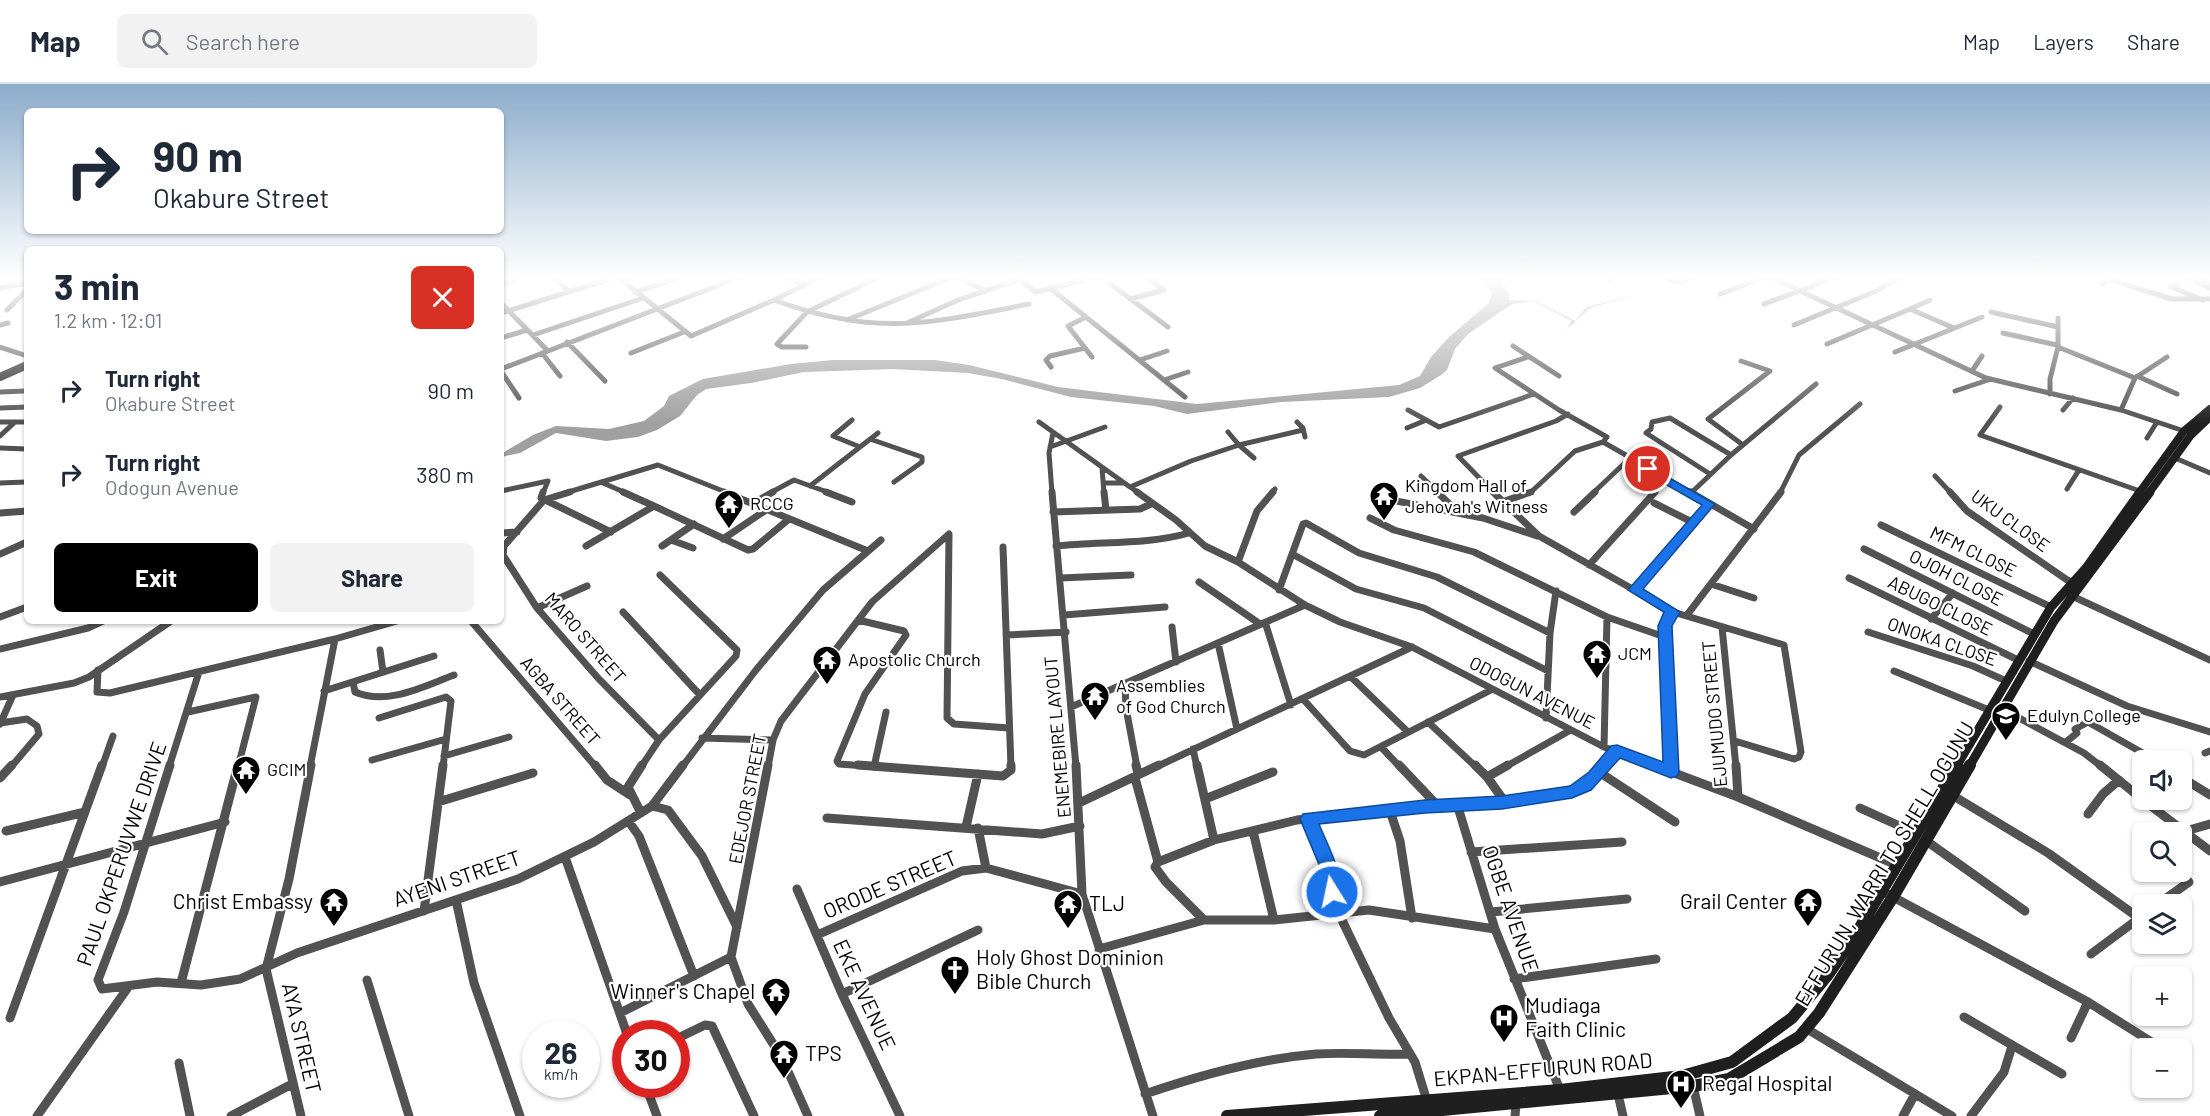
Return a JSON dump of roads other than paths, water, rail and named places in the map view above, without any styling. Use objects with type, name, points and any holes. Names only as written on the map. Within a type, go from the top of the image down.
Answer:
[{"type":"main road","points":[[0,379],[24,368]]},
{"type":"main road","name":"EFFURUN, WARRI TO SHELL OGUNU","points":[[1380,1116],[1515,1110],[1618,1094],[1693,1086],[1729,1079],[1788,1046],[1807,1029],[1887,894],[1897,865],[1915,833],[2024,661],[2138,503],[2140,491],[2184,431],[2209,417]]},
{"type":"main road","name":"EFFURUN, WARRI TO SHELL OGUNU","points":[[1827,976],[1925,840],[1952,795],[2006,681],[2024,661],[2034,634],[2051,607],[2073,584],[2191,435],[2209,417]]},
{"type":"main road","name":"EKPAN-EFFURUN ROAD","points":[[1227,1116],[1560,1090],[1682,1076],[1732,1062],[1792,1018],[1827,976]]},
{"type":"street","points":[[524,327],[533,335],[560,376]]},
{"type":"street","points":[[533,335],[556,327]]},
{"type":"street","points":[[504,369],[607,327]]},
{"type":"street","points":[[678,327],[691,336],[713,327]]},
{"type":"street","points":[[793,327],[777,345],[806,347]]},
{"type":"street","points":[[1069,327],[1092,357]]},
{"type":"street","points":[[1099,327],[1185,397]]},
{"type":"street","points":[[1827,344],[1865,327]]},
{"type":"street","points":[[1879,327],[1991,380],[2121,410],[2184,431]]},
{"type":"street","points":[[2050,394],[2058,327]]},
{"type":"street","points":[[1896,352],[1954,328]]},
{"type":"street","points":[[504,337],[527,330]]},
{"type":"street","points":[[631,353],[684,332]]},
{"type":"street","points":[[2003,333],[2057,346],[2177,394]]},
{"type":"street","points":[[567,342],[605,381]]},
{"type":"street","points":[[1513,346],[1559,376]]},
{"type":"street","points":[[0,348],[24,355]]},
{"type":"street","points":[[1051,367],[1046,360],[1050,356],[1085,348]]},
{"type":"street","points":[[1140,360],[1167,351]]},
{"type":"street","points":[[1972,371],[1982,356]]},
{"type":"street","points":[[1502,502],[1529,494],[1575,451],[1603,442],[1607,437],[1495,368],[1528,357]]},
{"type":"street","points":[[2121,410],[2136,377],[2167,357]]},
{"type":"street","points":[[1741,360],[1770,371],[1708,419],[1743,445]]},
{"type":"street","points":[[1164,380],[1188,372]]},
{"type":"street","points":[[504,375],[519,398]]},
{"type":"street","points":[[1955,392],[1991,380]]},
{"type":"street","points":[[1690,494],[1731,455],[1816,384]]},
{"type":"street","points":[[0,392],[24,391]]},
{"type":"street","points":[[1408,410],[1424,421],[1439,427],[1534,394]]},
{"type":"street","points":[[2063,411],[2073,398]]},
{"type":"street","points":[[1687,615],[1785,486],[1799,456],[1860,404]]},
{"type":"street","points":[[0,408],[24,407]]},
{"type":"street","points":[[2000,407],[1980,435],[2140,491]]},
{"type":"street","points":[[1539,537],[1458,459],[1458,456],[1556,421],[1568,414]]},
{"type":"street","points":[[1710,474],[1646,433],[1651,429],[1652,422],[1670,418],[1731,455]]},
{"type":"street","points":[[852,420],[833,436],[860,447]]},
{"type":"street","points":[[1407,428],[1424,421]]},
{"type":"street","points":[[0,422],[24,422]]},
{"type":"street","points":[[0,436],[15,422]]},
{"type":"street","name":"ODOGUN AVENUE","points":[[1039,422],[1176,520],[1205,546],[1238,562],[1305,605],[1340,622],[1412,647],[1604,747],[1738,797],[1897,865]]},
{"type":"street","points":[[1297,422],[1305,437]]},
{"type":"street","points":[[2147,438],[2157,422]]},
{"type":"street","points":[[1050,447],[1105,427]]},
{"type":"street","points":[[1130,487],[1191,461],[1239,445],[1303,430]]},
{"type":"street","points":[[1228,432],[1254,458]]},
{"type":"street","points":[[810,486],[878,433]]},
{"type":"street","name":"ENEMEBIRE LAYOUT","points":[[1053,433],[1050,447],[1053,512],[1066,632],[1079,803],[1082,894],[1153,1116]]},
{"type":"street","points":[[870,439],[922,457],[922,462],[894,482]]},
{"type":"street","points":[[1603,442],[1754,529]]},
{"type":"street","points":[[0,448],[24,449]]},
{"type":"street","points":[[1574,512],[1630,458]]},
{"type":"street","points":[[2175,458],[2210,473]]},
{"type":"street","points":[[504,533],[517,532],[544,500],[658,465],[868,551]]},
{"type":"street","points":[[1102,468],[1106,510]]},
{"type":"street","points":[[2067,489],[2079,470]]},
{"type":"street","points":[[1421,476],[1459,513]]},
{"type":"street","name":"UKU CLOSE","points":[[1935,476],[1967,511],[2073,584]]},
{"type":"street","points":[[752,504],[790,480],[852,502]]},
{"type":"street","points":[[1589,565],[1666,480]]},
{"type":"street","points":[[504,490],[548,481],[540,497],[611,532]]},
{"type":"street","points":[[0,483],[24,482]]},
{"type":"street","points":[[603,483],[720,534],[723,539],[753,549],[789,519]]},
{"type":"street","points":[[1104,483],[1124,483]]},
{"type":"street","points":[[1238,562],[1257,511],[1275,489]]},
{"type":"street","points":[[1382,498],[1483,518],[1539,537],[1674,612],[1784,645],[1800,757],[1794,759],[1735,741]]},
{"type":"street","points":[[1654,503],[1694,523]]},
{"type":"street","points":[[1053,512],[1140,509],[1151,504]]},
{"type":"street","points":[[1635,590],[1709,504]]},
{"type":"street","points":[[586,546],[654,507]]},
{"type":"street","points":[[723,539],[766,510]]},
{"type":"street","points":[[0,513],[24,511]]},
{"type":"street","points":[[1370,518],[1395,530],[1474,552],[1607,617],[1665,637]]},
{"type":"street","points":[[1279,590],[1294,555],[1304,522],[1359,553],[1437,577],[1550,633]]},
{"type":"street","points":[[662,546],[694,524]]},
{"type":"street","name":"MFM CLOSE","points":[[1881,525],[2051,607]]},
{"type":"street","name":"MARO STREET","points":[[504,546],[517,532]]},
{"type":"street","points":[[1056,546],[1097,541],[1167,539],[1189,533]]},
{"type":"street","name":"EDEJOR STREET","points":[[808,1116],[782,1058],[748,1004],[732,957],[773,740],[781,721],[880,594],[949,534],[946,718],[954,724],[1009,728]]},
{"type":"street","points":[[671,540],[693,548]]},
{"type":"street","points":[[737,930],[732,914],[702,856],[668,810],[652,806],[702,738],[823,590],[881,540]]},
{"type":"street","points":[[0,554],[24,543]]},
{"type":"street","points":[[858,620],[906,633],[875,674],[850,719],[837,761],[841,766],[1008,774],[1011,770],[1003,547]]},
{"type":"street","name":"OJOH CLOSE","points":[[1864,549],[2034,634]]},
{"type":"street","points":[[1294,555],[1356,589],[1424,608],[1548,671]]},
{"type":"street","name":"MARO STREET","points":[[504,557],[537,608],[598,678],[659,740]]},
{"type":"street","points":[[641,813],[630,795],[628,787],[631,781],[659,740],[736,656],[736,650],[660,575]]},
{"type":"street","points":[[1060,578],[1131,575]]},
{"type":"street","name":"ABUGO CLOSE","points":[[1849,578],[1931,619],[2127,706],[2210,732]]},
{"type":"street","points":[[1199,582],[1262,623],[1291,705]]},
{"type":"street","points":[[1712,584],[1754,598]]},
{"type":"street","points":[[537,608],[587,586]]},
{"type":"street","points":[[1546,718],[1550,633],[1556,591]]},
{"type":"street","points":[[1931,619],[1953,593]]},
{"type":"street","points":[[2072,596],[2210,660]]},
{"type":"street","points":[[1071,707],[1305,605]]},
{"type":"street","points":[[1064,615],[1165,607]]},
{"type":"street","points":[[0,617],[24,608]]},
{"type":"street","points":[[623,612],[700,695]]},
{"type":"street","points":[[1671,772],[1665,626],[1668,615],[1674,612]]},
{"type":"street","points":[[1604,747],[1607,617]]},
{"type":"street","points":[[0,649],[97,624]]},
{"type":"street","points":[[0,697],[74,683],[98,670],[167,624]]},
{"type":"street","points":[[98,670],[95,689],[101,694],[138,688],[335,639],[386,624]]},
{"type":"street","name":"AGBA STREET","points":[[474,624],[607,780],[630,795]]},
{"type":"street","points":[[1172,627],[1176,662]]},
{"type":"street","name":"EJUMUDO STREET","points":[[1722,627],[1735,741],[1738,797]]},
{"type":"street","points":[[1006,635],[1066,632]]},
{"type":"street","name":"ONOKA CLOSE","points":[[1869,632],[1973,666],[2006,681]]},
{"type":"street","points":[[266,969],[289,879],[335,639]]},
{"type":"street","points":[[1218,643],[1238,729]]},
{"type":"street","points":[[1079,803],[1412,647]]},
{"type":"street","points":[[380,650],[383,672]]},
{"type":"street","points":[[324,691],[434,656]]},
{"type":"street","points":[[1894,671],[1995,707],[2066,742],[2132,790]]},
{"type":"street","name":"PAUL OKPERUVWE DRIVE","points":[[199,672],[113,945],[98,981],[99,987],[102,989],[157,982],[222,984],[266,969]]},
{"type":"street","points":[[353,682],[355,692],[360,696],[380,699],[454,675]]},
{"type":"street","points":[[1351,677],[1408,732]]},
{"type":"street","points":[[1125,685],[1126,708],[1137,776],[1158,862]]},
{"type":"street","points":[[1303,699],[1354,753],[1364,755],[1382,748],[1408,732],[1491,690]]},
{"type":"street","points":[[0,724],[13,695]]},
{"type":"street","points":[[181,983],[256,697],[188,712]]},
{"type":"street","points":[[379,718],[450,698],[424,911]]},
{"type":"street","points":[[874,767],[886,712]]},
{"type":"street","points":[[0,724],[27,719],[37,726],[39,734],[34,743],[0,778]]},
{"type":"street","points":[[1428,722],[1487,777],[1506,802]]},
{"type":"street","points":[[2066,742],[2077,733],[2075,729],[2088,722],[2137,750]]},
{"type":"street","points":[[1487,777],[1569,730]]},
{"type":"street","points":[[10,1018],[113,736]]},
{"type":"street","points":[[444,756],[509,737]]},
{"type":"street","points":[[372,760],[446,738]]},
{"type":"street","points":[[702,738],[773,740]]},
{"type":"street","points":[[1382,748],[1437,806]]},
{"type":"street","points":[[1193,749],[1214,840]]},
{"type":"street","points":[[1204,920],[1190,902],[1160,875],[1155,867],[1158,862],[1214,840],[1308,819],[1456,804],[1506,802],[1572,792],[1586,785],[1617,750]]},
{"type":"street","points":[[1205,799],[1273,772]]},
{"type":"street","points":[[1599,772],[1675,822]]},
{"type":"street","points":[[438,802],[533,773]]},
{"type":"street","points":[[966,827],[978,774]]},
{"type":"street","points":[[2088,814],[2103,794],[2119,780]]},
{"type":"street","points":[[2192,784],[2210,795]]},
{"type":"street","points":[[1952,795],[2031,839],[2132,911]]},
{"type":"street","name":"OGBE AVENUE","points":[[1456,804],[1495,929],[1560,1090]]},
{"type":"street","name":"AYENI STREET","points":[[266,969],[297,953],[518,879],[565,857],[652,806]]},
{"type":"street","points":[[1860,808],[1915,833]]},
{"type":"street","points":[[2156,810],[2171,822]]},
{"type":"street","points":[[1390,811],[1400,841],[1412,918]]},
{"type":"street","points":[[6,831],[85,812]]},
{"type":"street","points":[[826,818],[1042,834],[1080,826]]},
{"type":"street","points":[[1308,819],[1328,867],[1332,892],[1339,914],[1408,1054],[1415,1062],[1426,1101]]},
{"type":"street","points":[[0,882],[225,822]]},
{"type":"street","points":[[628,822],[639,836],[694,976]]},
{"type":"street","points":[[2192,828],[2210,824]]},
{"type":"street","points":[[978,828],[986,868]]},
{"type":"street","points":[[1253,831],[1274,920]]},
{"type":"street","points":[[2192,838],[2210,851]]},
{"type":"street","points":[[1925,840],[2025,911]]},
{"type":"street","points":[[1471,852],[1622,842]]},
{"type":"street","points":[[565,857],[622,1020]]},
{"type":"street","name":"ORODE STREET","points":[[817,935],[962,871],[986,868],[1082,894]]},
{"type":"street","points":[[2172,894],[2189,882]]},
{"type":"street","name":"EKE AVENUE","points":[[797,889],[842,994],[900,1116]]},
{"type":"street","points":[[1887,894],[2088,1002],[2145,1038]]},
{"type":"street","points":[[1491,912],[1627,899]]},
{"type":"street","points":[[456,900],[462,942],[479,1004],[520,1116]]},
{"type":"street","points":[[1099,949],[1204,920],[1274,920],[1369,910],[1495,929]]},
{"type":"street","points":[[2091,954],[2132,923]]},
{"type":"street","points":[[842,994],[978,930]]},
{"type":"street","points":[[620,1013],[732,957]]},
{"type":"street","points":[[1514,979],[1656,959]]},
{"type":"street","name":"AYA STREET","points":[[266,969],[301,1116]]},
{"type":"street","points":[[367,980],[409,1116]]},
{"type":"street","points":[[36,1116],[129,986]]},
{"type":"street","points":[[2071,1038],[2088,1002]]},
{"type":"street","points":[[1964,1017],[2062,1074]]},
{"type":"street","points":[[690,1033],[710,1024],[754,1116]]},
{"type":"street","points":[[1807,1029],[1845,1054],[1952,1116]]},
{"type":"street","points":[[1971,1116],[2004,1072],[2012,1046]]},
{"type":"street","points":[[1145,1094],[1220,1070],[1277,1059],[1316,1054],[1408,1054]]},
{"type":"street","points":[[179,1063],[190,1116]]},
{"type":"street","points":[[231,1116],[292,1084]]},
{"type":"street","points":[[1693,1086],[1700,1116]]},
{"type":"street","points":[[1618,1094],[1623,1116]]},
{"type":"street","points":[[1903,1116],[1915,1094]]},
{"type":"street","points":[[650,1098],[657,1116]]},
{"type":"place","name":"Kingdom Hall of Jehovah's Witness","points":[[1384,522]]},
{"type":"place","name":"RCCG","points":[[729,530]]},
{"type":"place","name":"JCM","points":[[1597,680]]},
{"type":"place","name":"Apostolic Church","points":[[827,686]]},
{"type":"place","name":"Assemblies of God Church","points":[[1095,722]]},
{"type":"place","name":"Edulyn College","points":[[2006,742]]},
{"type":"place","name":"GCIM","points":[[246,796]]},
{"type":"place","name":"Christ Embassy","points":[[334,928]]},
{"type":"place","name":"Grail Center","points":[[1808,928]]},
{"type":"place","name":"TLJ","points":[[1068,930]]},
{"type":"place","name":"Holy Ghost Dominion Bible Church","points":[[955,996]]},
{"type":"place","name":"Winner's Chapel","points":[[776,1018]]},
{"type":"place","name":"Mudiaga Faith Clinic","points":[[1504,1044]]},
{"type":"place","name":"TPS","points":[[784,1080]]},
{"type":"place","name":"Regal Hospital","points":[[1681,1110]]}]
